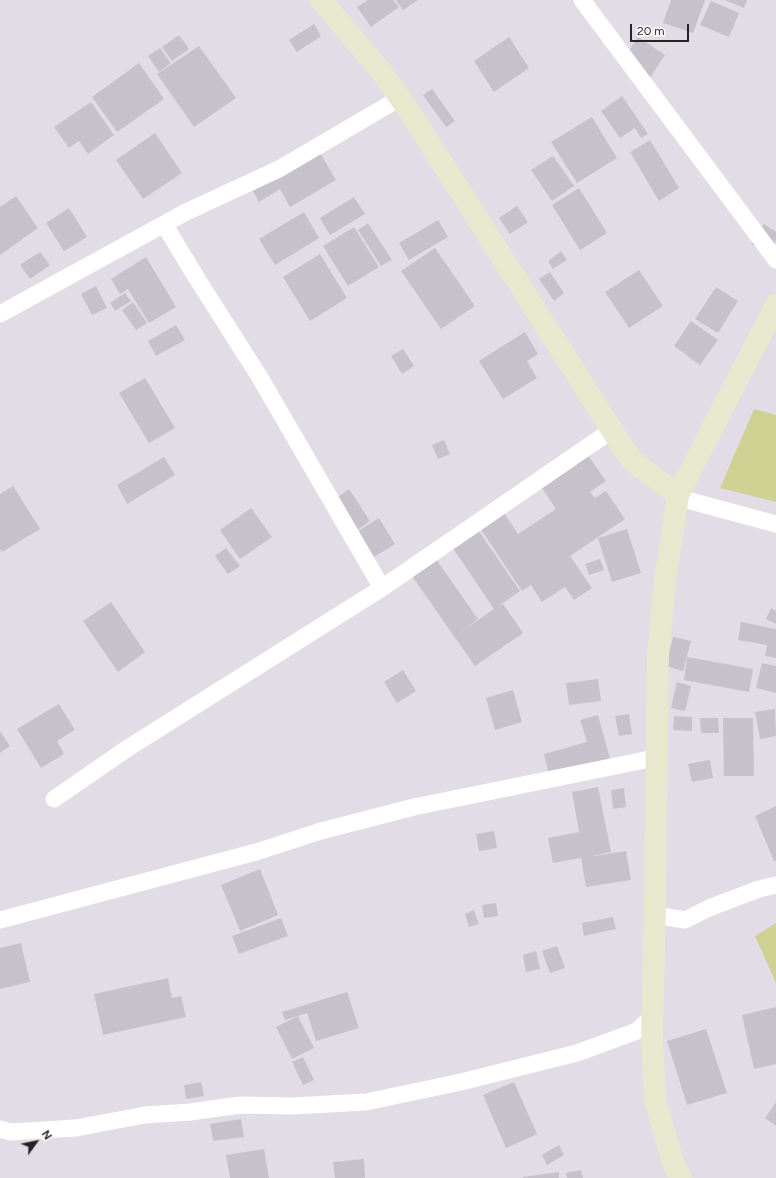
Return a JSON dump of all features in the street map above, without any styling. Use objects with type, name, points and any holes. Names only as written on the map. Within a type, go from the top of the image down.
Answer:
[{"type":"street","points":[[321,0],[384,75],[400,98],[631,460],[683,499],[776,524]]},
{"type":"street","points":[[582,0],[776,260]]},
{"type":"street","points":[[0,314],[164,224],[279,168],[400,98]]},
{"type":"street","points":[[164,224],[259,376],[382,588]]},
{"type":"street","points":[[681,1178],[673,1163],[655,1100],[652,1017],[655,915],[655,758],[658,655],[665,581],[678,495],[776,305]]},
{"type":"street","points":[[54,799],[128,748],[382,588],[612,430]]},
{"type":"street","points":[[0,920],[256,852],[321,831],[414,807],[655,758]]},
{"type":"street","points":[[655,915],[685,920],[709,908],[759,889],[776,885]]},
{"type":"street","points":[[0,1129],[11,1132],[76,1128],[145,1115],[190,1112],[240,1105],[292,1106],[366,1102],[461,1082],[577,1053],[637,1031],[652,1017]]},
{"type":"green space","points":[[754,409],[776,415],[776,502],[720,488]]},
{"type":"green space","points":[[776,923],[776,983],[755,936]]},
{"type":"building","points":[[368,0],[393,0],[399,7],[371,27],[357,7]]},
{"type":"building","points":[[396,0],[418,0],[403,10]]},
{"type":"building","points":[[671,0],[705,0],[693,33],[663,23]]},
{"type":"building","points":[[725,0],[747,0],[744,8]]},
{"type":"building","points":[[711,1],[739,13],[729,37],[700,25]]},
{"type":"building","points":[[314,24],[321,36],[297,52],[289,40]]},
{"type":"building","points":[[179,35],[189,49],[172,61],[162,47]]},
{"type":"building","points":[[509,37],[529,68],[494,92],[474,61]]},
{"type":"building","points":[[638,37],[665,55],[647,82],[620,64]]},
{"type":"building","points":[[199,46],[236,98],[194,127],[157,74]]},
{"type":"building","points":[[160,48],[171,63],[159,72],[148,56]]},
{"type":"building","points":[[139,63],[164,99],[117,132],[92,97]]},
{"type":"building","points":[[432,89],[455,121],[446,127],[423,95]]},
{"type":"building","points":[[622,96],[648,134],[641,138],[635,128],[620,138],[601,111]]},
{"type":"building","points":[[91,102],[114,135],[88,154],[79,141],[69,148],[54,127]]},
{"type":"building","points":[[592,117],[617,158],[577,183],[551,142]]},
{"type":"building","points":[[155,133],[182,173],[143,199],[116,160]]},
{"type":"building","points":[[650,140],[679,188],[659,201],[630,152]]},
{"type":"building","points":[[319,151],[336,180],[290,207],[280,189],[259,202],[253,191]]},
{"type":"building","points":[[553,156],[574,186],[552,201],[531,170]]},
{"type":"building","points":[[579,188],[607,233],[580,250],[552,205]]},
{"type":"building","points":[[16,196],[38,228],[0,255],[0,207]]},
{"type":"building","points":[[354,197],[365,214],[330,235],[320,218]]},
{"type":"building","points":[[517,206],[528,222],[510,234],[499,218]]},
{"type":"building","points":[[69,208],[87,237],[64,251],[46,223]]},
{"type":"building","points":[[304,212],[319,238],[275,265],[259,239]]},
{"type":"building","points":[[438,220],[448,237],[409,260],[399,243]]},
{"type":"building","points":[[368,223],[392,260],[381,266],[358,230]]},
{"type":"building","points":[[764,224],[776,232],[776,240],[767,254],[751,244]]},
{"type":"building","points":[[354,227],[379,267],[348,286],[323,246]]},
{"type":"building","points":[[435,248],[475,306],[441,329],[401,271]]},
{"type":"building","points":[[561,251],[567,260],[553,269],[548,261]]},
{"type":"building","points":[[40,252],[50,265],[30,279],[20,265]]},
{"type":"building","points":[[320,254],[347,298],[310,321],[283,277]]},
{"type":"building","points":[[146,257],[176,307],[149,323],[128,289],[120,294],[111,279]]},
{"type":"building","points":[[639,270],[663,306],[629,328],[605,292]]},
{"type":"building","points":[[550,272],[564,293],[554,301],[539,279]]},
{"type":"building","points":[[96,286],[107,308],[92,315],[81,294]]},
{"type":"building","points":[[716,287],[738,301],[718,333],[695,319]]},
{"type":"building","points":[[125,293],[131,301],[115,311],[110,303]]},
{"type":"building","points":[[133,302],[147,323],[136,330],[122,310]]},
{"type":"building","points":[[691,321],[718,340],[700,365],[674,346]]},
{"type":"building","points":[[176,325],[185,340],[156,356],[148,341]]},
{"type":"building","points":[[525,332],[538,354],[527,361],[537,378],[503,399],[479,361]]},
{"type":"building","points":[[403,349],[414,366],[402,374],[391,356]]},
{"type":"building","points":[[145,378],[175,428],[149,443],[119,393]]},
{"type":"building","points":[[444,440],[450,454],[438,459],[432,445]]},
{"type":"building","points":[[585,451],[606,481],[590,492],[595,498],[606,491],[625,519],[570,556],[592,588],[574,600],[565,587],[542,602],[531,585],[522,591],[476,522],[500,507],[518,534],[556,509],[538,482]]},
{"type":"building","points":[[164,457],[175,475],[127,504],[117,485]]},
{"type":"building","points":[[13,486],[40,529],[2,552],[0,549],[0,494]]},
{"type":"building","points":[[349,489],[370,521],[353,533],[332,501]]},
{"type":"building","points":[[251,508],[272,537],[240,559],[220,530]]},
{"type":"building","points":[[379,518],[395,544],[374,557],[358,531]]},
{"type":"building","points":[[474,524],[520,591],[497,607],[503,604],[523,633],[475,666],[407,569],[431,552],[478,619],[458,634],[494,609],[448,541]]},
{"type":"building","points":[[627,529],[641,573],[612,582],[598,538]]},
{"type":"building","points":[[226,548],[240,566],[228,574],[215,556]]},
{"type":"building","points":[[600,559],[604,570],[589,575],[585,564]]},
{"type":"building","points":[[111,602],[145,652],[118,672],[83,621]]},
{"type":"building","points":[[771,608],[776,611],[776,624],[766,619]]},
{"type":"building","points":[[741,622],[776,629],[776,658],[765,656],[767,645],[738,640]]},
{"type":"building","points":[[673,637],[691,641],[683,671],[666,666]]},
{"type":"building","points":[[687,657],[753,669],[749,692],[684,680]]},
{"type":"building","points":[[762,663],[776,666],[776,693],[756,688]]},
{"type":"building","points":[[403,670],[416,691],[397,703],[384,682]]},
{"type":"building","points":[[598,679],[601,701],[569,705],[566,683]]},
{"type":"building","points":[[677,682],[691,686],[685,711],[671,708]]},
{"type":"building","points":[[513,690],[522,722],[495,730],[486,698]]},
{"type":"building","points":[[59,704],[75,730],[57,741],[64,754],[41,768],[17,729]]},
{"type":"building","points":[[775,709],[776,736],[760,739],[755,712]]},
{"type":"building","points":[[629,714],[632,734],[619,736],[615,716]]},
{"type":"building","points":[[598,715],[610,759],[549,775],[544,754],[587,742],[580,720]]},
{"type":"building","points":[[674,716],[692,717],[692,731],[673,730]]},
{"type":"building","points":[[700,718],[718,718],[719,733],[701,733]]},
{"type":"building","points":[[723,718],[753,718],[754,776],[724,776]]},
{"type":"building","points":[[0,731],[10,746],[0,753]]},
{"type":"building","points":[[710,760],[713,778],[692,782],[688,764]]},
{"type":"building","points":[[598,787],[611,852],[588,857],[626,851],[631,880],[586,887],[581,858],[553,863],[548,838],[579,832],[572,792]]},
{"type":"building","points":[[624,788],[626,807],[613,809],[611,790]]},
{"type":"building","points":[[776,806],[776,861],[774,861],[755,816]]},
{"type":"building","points":[[494,831],[497,848],[479,851],[476,834]]},
{"type":"building","points":[[260,869],[278,915],[240,931],[221,885]]},
{"type":"building","points":[[496,903],[498,916],[484,918],[482,905]]},
{"type":"building","points":[[474,910],[479,924],[469,927],[465,914]]},
{"type":"building","points":[[613,917],[616,929],[584,936],[582,923]]},
{"type":"building","points":[[281,918],[288,936],[239,954],[232,936]]},
{"type":"building","points":[[21,943],[30,982],[0,989],[0,948]]},
{"type":"building","points":[[557,946],[565,968],[550,973],[542,951]]},
{"type":"building","points":[[536,951],[540,969],[526,972],[523,955]]},
{"type":"building","points":[[168,978],[172,998],[181,996],[186,1017],[103,1035],[94,994]]},
{"type":"building","points":[[347,992],[359,1028],[316,1041],[307,1013],[285,1020],[282,1012]]},
{"type":"building","points":[[776,1007],[776,1064],[754,1069],[742,1015]]},
{"type":"building","points":[[298,1016],[314,1048],[292,1059],[276,1027]]},
{"type":"building","points":[[706,1029],[727,1093],[687,1105],[667,1041]]},
{"type":"building","points":[[303,1057],[314,1080],[303,1085],[292,1062]]},
{"type":"building","points":[[201,1082],[204,1096],[186,1099],[184,1085]]},
{"type":"building","points":[[514,1082],[537,1134],[506,1148],[483,1095]]},
{"type":"building","points":[[776,1102],[776,1126],[765,1118]]},
{"type":"building","points":[[241,1119],[244,1137],[213,1141],[210,1124]]},
{"type":"building","points":[[559,1145],[564,1155],[547,1165],[542,1155]]},
{"type":"building","points":[[264,1149],[269,1178],[230,1178],[226,1155]]},
{"type":"building","points":[[364,1159],[365,1178],[335,1178],[333,1162]]},
{"type":"building","points":[[581,1170],[583,1178],[567,1178],[566,1173]]},
{"type":"building","points":[[559,1172],[559,1178],[523,1178],[523,1177]]}]
